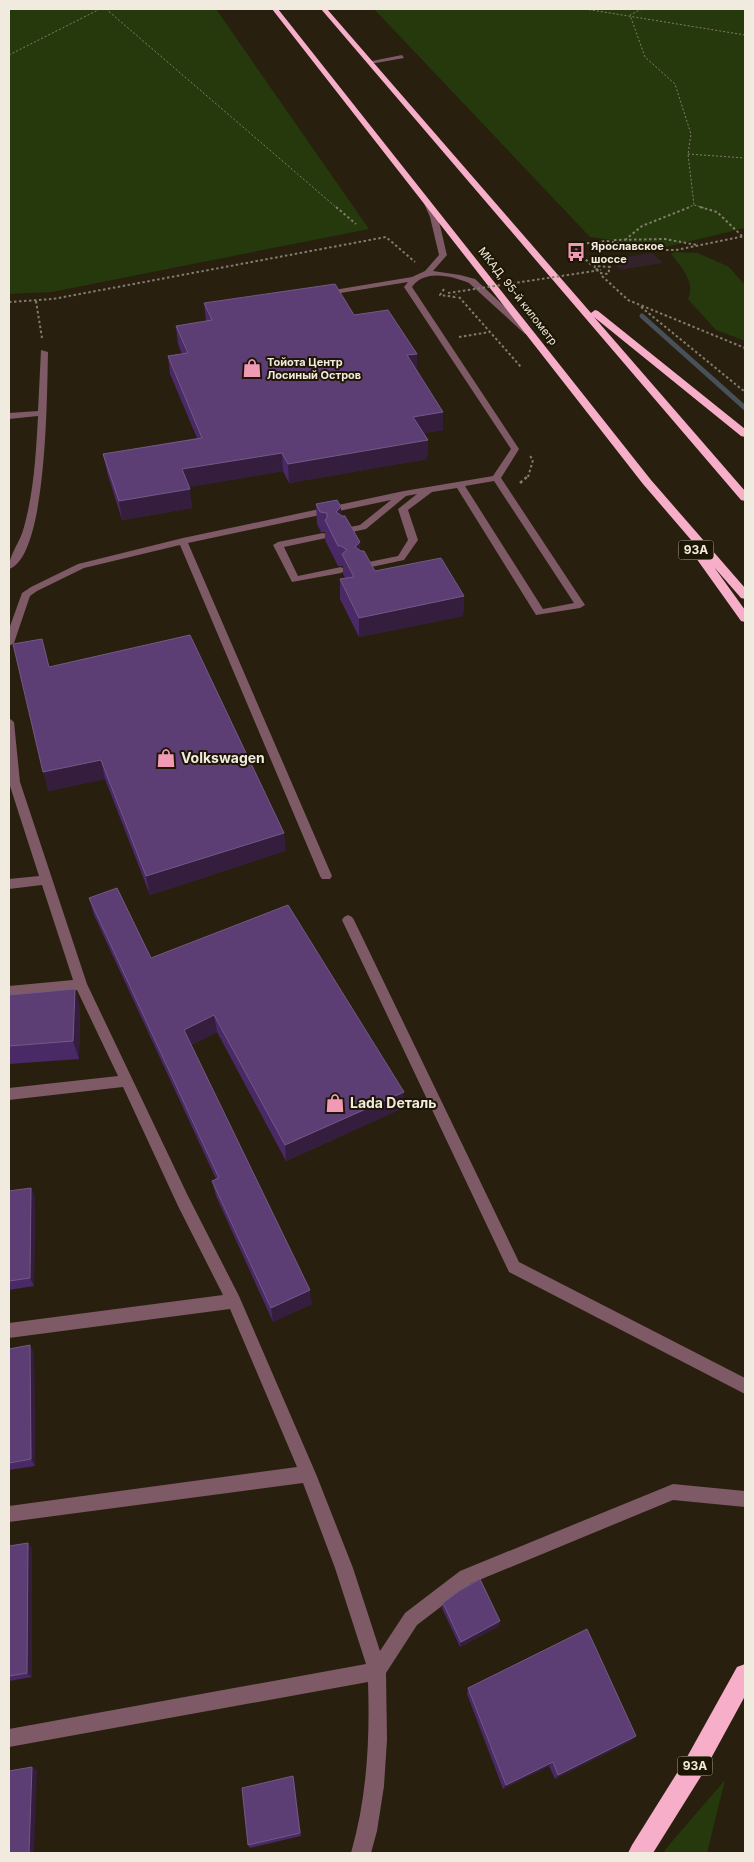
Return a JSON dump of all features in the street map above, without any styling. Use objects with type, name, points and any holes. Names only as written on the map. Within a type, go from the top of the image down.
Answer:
[{"type":"highway","name":"МКАД, 95-й километр","points":[[275,9],[647,482],[745,595]]},
{"type":"highway","points":[[324,9],[745,498]]},
{"type":"highway","points":[[568,292],[708,402],[745,434]]},
{"type":"highway","name":"93A","points":[[647,482],[745,618]]},
{"type":"highway","name":"93A","points":[[640,1853],[695,1765],[745,1675]]},
{"type":"street","points":[[370,62],[402,57]]},
{"type":"street","points":[[317,295],[414,279],[428,273],[443,255],[434,217],[424,197]]},
{"type":"street","points":[[428,273],[460,277],[472,281],[534,337]]},
{"type":"street","points":[[9,643],[26,595],[34,589],[82,566],[183,541],[404,494],[496,478],[515,449],[408,287],[414,279]]},
{"type":"street","points":[[9,566],[21,550],[33,515],[43,413],[44,352]]},
{"type":"street","points":[[9,416],[43,413]]},
{"type":"street","points":[[459,484],[540,613],[580,605],[496,478]]},
{"type":"street","points":[[362,566],[401,558],[413,540],[403,509],[430,489]]},
{"type":"street","points":[[343,531],[363,527],[404,494]]},
{"type":"street","points":[[323,536],[278,545],[295,580],[341,570]]},
{"type":"street","points":[[183,541],[326,876]]},
{"type":"street","points":[[9,722],[11,783],[80,984],[183,1200],[234,1301],[308,1474],[344,1568],[377,1671],[378,1756],[370,1819],[362,1853]]},
{"type":"street","points":[[9,884],[45,880]]},
{"type":"street","points":[[348,920],[514,1267],[745,1386]]},
{"type":"street","points":[[9,991],[80,984]]},
{"type":"street","points":[[9,1094],[127,1081]]},
{"type":"street","points":[[9,1331],[234,1301]]},
{"type":"street","points":[[9,1514],[308,1474]]},
{"type":"street","points":[[9,1738],[377,1671],[411,1619],[466,1577],[673,1492],[745,1498]]},
{"type":"path","points":[[9,55],[100,9]]},
{"type":"path","points":[[106,9],[356,224]]},
{"type":"path","points":[[585,9],[745,35]]},
{"type":"path","points":[[630,15],[642,9]]},
{"type":"path","points":[[630,15],[645,57],[675,84],[691,134],[688,154],[694,206]]},
{"type":"path","points":[[688,154],[745,158]]},
{"type":"path","points":[[624,240],[642,226],[694,206],[717,212],[744,236]]},
{"type":"path","points":[[607,241],[650,250],[676,250],[744,236]]},
{"type":"path","points":[[9,302],[53,299],[386,237],[428,273]]},
{"type":"path","points":[[592,266],[572,246],[607,241],[665,239],[697,245]]},
{"type":"path","points":[[456,294],[455,297],[440,295],[443,289],[449,290],[448,293],[600,272],[608,274],[610,268],[595,266],[594,269],[600,272]]},
{"type":"path","points":[[602,276],[628,300],[745,348]]},
{"type":"path","points":[[459,296],[521,367]]},
{"type":"path","points":[[36,301],[44,352]]},
{"type":"path","points":[[638,305],[745,392]]},
{"type":"path","points":[[458,337],[491,332]]},
{"type":"path","points":[[503,490],[515,487],[528,477],[534,460],[528,452]]},
{"type":"shaded area","points":[[652,253],[663,263],[620,270],[610,259]]},
{"type":"green space","points":[[9,9],[216,9],[369,229],[52,292],[9,294]]},
{"type":"green space","points":[[374,9],[745,9],[745,228],[662,248],[590,237]]},
{"type":"green space","points":[[675,252],[698,253],[729,267],[745,285],[745,341],[716,330],[688,299],[690,293],[689,281],[683,269],[671,254]]},
{"type":"green space","points":[[725,1780],[707,1853],[663,1853],[669,1845]]},
{"type":"building","points":[[335,284],[354,315],[388,310],[417,354],[407,355],[443,412],[413,417],[428,440],[288,464],[282,453],[182,469],[190,489],[119,501],[103,454],[202,438],[168,356],[188,353],[176,326],[212,320],[204,303]]},
{"type":"building","points":[[337,500],[341,507],[336,512],[345,516],[360,542],[355,547],[364,551],[375,571],[441,558],[464,596],[359,618],[340,579],[354,577],[342,554],[347,550],[338,546],[325,520],[327,513],[320,512],[316,504]]},
{"type":"building","points":[[190,635],[284,833],[146,876],[101,760],[43,772],[13,644],[42,639],[49,667]]},
{"type":"building","points":[[117,888],[151,958],[288,905],[404,1092],[285,1145],[214,1015],[184,1030],[310,1290],[271,1308],[212,1181],[219,1178],[89,898]]},
{"type":"building","points":[[75,989],[73,1041],[9,1046],[9,995]]},
{"type":"building","points":[[31,1188],[30,1278],[9,1281],[9,1191]]},
{"type":"building","points":[[30,1345],[31,1459],[9,1463],[9,1349]]},
{"type":"building","points":[[28,1543],[27,1673],[9,1676],[9,1546]]},
{"type":"building","points":[[480,1579],[500,1621],[461,1642],[443,1603]]},
{"type":"building","points":[[587,1629],[636,1736],[558,1775],[553,1762],[506,1785],[468,1688]]},
{"type":"building","points":[[32,1767],[29,1853],[9,1853],[9,1771]]},
{"type":"building","points":[[293,1776],[300,1833],[248,1845],[242,1788]]},
{"type":"waterway","points":[[642,316],[745,408]]},
{"type":"place","name":"Ярославское шоссе","points":[[576,252]]},
{"type":"place","name":"Тойота Центр Лосиный Остров","points":[[252,368]]},
{"type":"place","name":"Volkswagen","points":[[166,758]]},
{"type":"place","name":"Lada Dеталь","points":[[335,1103]]}]
